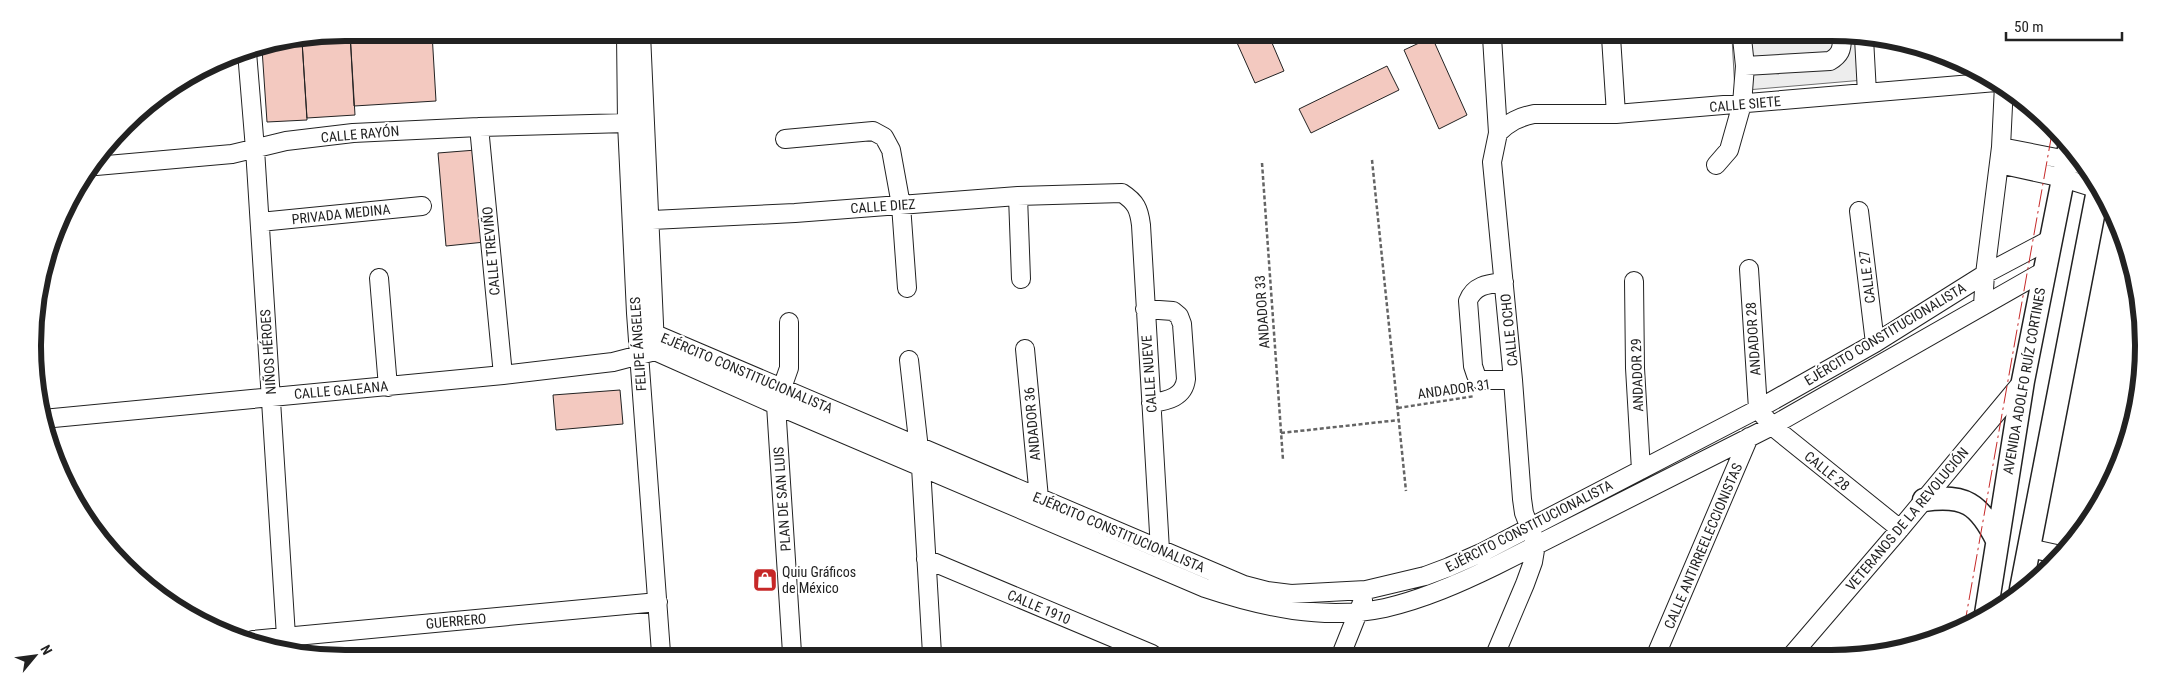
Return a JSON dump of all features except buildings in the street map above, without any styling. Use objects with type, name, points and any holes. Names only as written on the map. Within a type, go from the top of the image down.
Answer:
[{"type":"main road","name":"AVENIDA ADOLFO RUÍZ CORTINES","points":[[1987,606],[2023,381],[2051,239],[2071,163]]},
{"type":"main road","points":[[2022,581],[2096,198]]},
{"type":"main road","points":[[1924,500],[1952,498],[1973,506],[1988,522],[1997,540]]},
{"type":"street","name":"FELIPE ÁNGELES","points":[[626,41],[627,122],[640,221]]},
{"type":"street","name":"FELIPE ÁNGELES","points":[[641,41],[640,221],[661,650]]},
{"type":"street","name":"CALLE OCHO","points":[[1492,41],[1498,133],[1492,162],[1513,380],[1522,499],[1532,536]]},
{"type":"street","points":[[1611,41],[1616,114]]},
{"type":"street","points":[[1716,165],[1729,150],[1742,104],[1745,66],[1742,41]]},
{"type":"street","points":[[1745,66],[1830,61],[1839,56],[1842,42]]},
{"type":"street","points":[[1864,43],[1867,94]]},
{"type":"street","name":"NIÑOS HÉROES","points":[[247,57],[260,222],[286,644]]},
{"type":"street","name":"CALLE SIETE","points":[[1498,133],[1508,123],[1521,116],[1534,114],[1616,114],[1985,83]]},
{"type":"street","points":[[1983,306],[1985,274],[2000,156],[2003,95]]},
{"type":"street","name":"CALLE RAYÓN","points":[[100,166],[232,154],[286,141],[353,133],[627,122]]},
{"type":"street","name":"CALLE TREVIÑO","points":[[479,127],[503,375]]},
{"type":"street","points":[[785,139],[873,131],[884,137],[891,150],[901,205],[907,288]]},
{"type":"street","points":[[2000,156],[2071,163],[2081,173]]},
{"type":"street","name":"CALLE DIEZ","points":[[640,221],[1018,196],[1110,192],[1122,193],[1132,200]]},
{"type":"street","points":[[1018,196],[1021,279]]},
{"type":"street","name":"CALLE NUEVE","points":[[1132,200],[1138,210],[1141,225],[1160,550]]},
{"type":"street","name":"PRIVADA MEDINA","points":[[260,222],[422,206]]},
{"type":"street","name":"CALLE 27","points":[[1859,211],[1875,342]]},
{"type":"street","name":"EJÉRCITO CONSTITUCIONALISTA","points":[[647,344],[776,405],[1205,588],[1239,600],[1306,612],[1361,610],[1383,608],[1417,599],[1457,584],[1641,470],[1758,409],[1875,342],[1985,274],[2051,239]]},
{"type":"street","name":"ANDADOR 28","points":[[1748,269],[1758,409]]},
{"type":"street","name":"EJÉRCITO CONSTITUCIONALISTA","points":[[647,344],[783,388],[1219,575],[1267,591],[1291,594],[1366,590],[1425,576],[1532,536],[1772,426],[2044,271]]},
{"type":"street","points":[[379,278],[388,386]]},
{"type":"street","name":"ANDADOR 29","points":[[1634,281],[1641,470]]},
{"type":"street","points":[[1504,282],[1480,287],[1471,293],[1468,301],[1468,316],[1473,366],[1476,375],[1480,380],[1513,380]]},
{"type":"street","points":[[1145,309],[1173,310],[1178,316],[1182,324],[1186,378],[1185,387],[1181,393],[1174,398],[1151,404]]},
{"type":"street","points":[[776,405],[789,368],[789,322]]},
{"type":"street","name":"CALLE GALEANA","points":[[50,418],[503,375],[613,362],[647,344]]},
{"type":"street","name":"ANDADOR 36","points":[[1025,349],[1038,498]]},
{"type":"street","points":[[909,360],[917,446],[921,468],[932,650]]},
{"type":"street","name":"VETERANOS DE LA REVOLUCIÓN","points":[[1796,650],[2023,381]]},
{"type":"street","name":"PLAN DE SAN LUIS","points":[[776,405],[792,650]]},
{"type":"street","name":"CALLE 28","points":[[1758,409],[1772,426],[1900,529]]},
{"type":"street","name":"CALLE ANTIRREELECCIONISTAS","points":[[1658,650],[1749,437]]},
{"type":"street","points":[[1498,650],[1533,562],[1532,536]]},
{"type":"street","points":[[2029,548],[2053,553]]},
{"type":"street","name":"CALLE 1910","points":[[926,559],[1142,650]]},
{"type":"street","points":[[1344,650],[1361,610],[1366,590]]},
{"type":"street","name":"GUERRERO","points":[[290,645],[658,602]]},
{"type":"path","points":[[1372,160],[1406,492]]},
{"type":"path","name":"ANDADOR 33","points":[[1262,163],[1283,460]]},
{"type":"path","name":"ANDADOR 31","points":[[1398,408],[1475,396]]},
{"type":"path","points":[[1280,433],[1399,420]]},
{"type":"shaded area","points":[[1732,41],[1830,41],[1861,43],[1864,80],[1735,91]]},
{"type":"power","points":[[1966,618],[2051,136]]},
{"type":"place","name":"Quiu Gráficos de México","points":[[765,580]]}]
